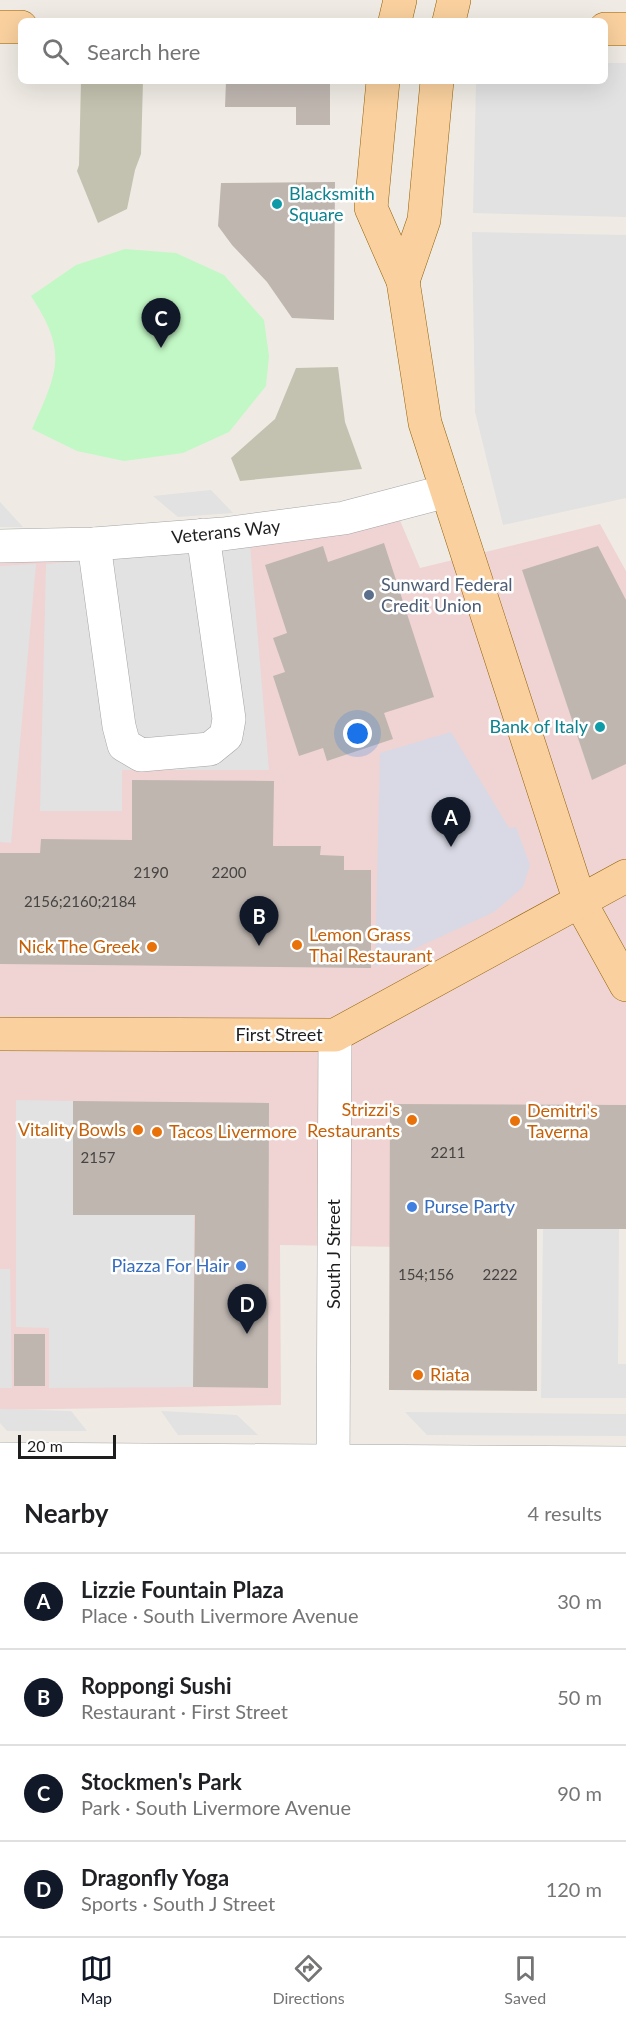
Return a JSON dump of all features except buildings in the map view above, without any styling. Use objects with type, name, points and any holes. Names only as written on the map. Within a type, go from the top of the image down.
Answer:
[{"type":"main road","points":[[396,18],[400,0]]},
{"type":"main road","points":[[450,18],[454,0]]},
{"type":"main road","points":[[0,27],[18,27]]},
{"type":"main road","points":[[608,29],[626,29]]},
{"type":"main road","points":[[383,84],[371,208],[403,281],[425,423],[580,902],[626,985]]},
{"type":"main road","points":[[403,281],[424,220],[437,84]]},
{"type":"main road","name":"First Street","points":[[0,1034],[335,1035],[626,876]]},
{"type":"street","name":"Veterans Way","points":[[0,546],[94,544],[203,535],[344,518],[447,491]]},
{"type":"street","points":[[94,544],[119,726],[124,745],[141,755],[210,749],[226,736],[229,719],[203,535]]},
{"type":"street","name":"South J Street","points":[[333,1468],[335,1035]]},
{"type":"street","points":[[0,1459],[173,1467],[333,1468],[626,1463]]},
{"type":"shaded area","points":[[608,63],[626,63],[626,217],[473,213],[476,85],[608,84]]},
{"type":"shaded area","points":[[81,84],[143,84],[141,154],[135,170],[127,209],[98,223],[77,171]]},
{"type":"shaded area","points":[[472,232],[626,235],[626,498],[503,525],[475,412]]},
{"type":"shaded area","points":[[338,367],[345,422],[362,469],[240,481],[231,458],[275,419],[296,368]]},
{"type":"shaded area","points":[[211,490],[233,513],[178,517],[153,496]]},
{"type":"shaded area","points":[[0,502],[23,527],[0,527]]},
{"type":"shaded area","points":[[399,518],[420,568],[600,524],[626,571],[626,1229],[566,1205],[461,1248],[280,1245],[281,1405],[0,1410],[0,554]]},
{"type":"shaded area","points":[[250,544],[269,770],[122,770],[122,811],[40,811],[46,564]]},
{"type":"shaded area","points":[[36,564],[11,843],[0,842],[0,566]]},
{"type":"shaded area","points":[[451,732],[509,828],[516,827],[530,865],[523,887],[494,912],[375,967],[380,753]]},
{"type":"shaded area","points":[[16,1100],[73,1101],[194,1215],[193,1387],[49,1388],[49,1328],[16,1327]]},
{"type":"shaded area","points":[[543,1229],[619,1229],[618,1364],[626,1364],[626,1398],[541,1398]]},
{"type":"shaded area","points":[[0,1269],[10,1269],[12,1388],[0,1388]]},
{"type":"shaded area","points":[[0,1409],[71,1411],[87,1431],[7,1431],[0,1423]]},
{"type":"shaded area","points":[[161,1411],[237,1415],[258,1435],[178,1435]]},
{"type":"shaded area","points":[[405,1412],[626,1414],[626,1436],[427,1435]]},
{"type":"green space","points":[[125,249],[176,253],[224,275],[264,320],[269,356],[266,386],[229,432],[183,453],[124,461],[77,451],[32,429],[48,392],[55,362],[50,332],[31,296],[76,265]]},
{"type":"place","name":"Blacksmith Square","points":[[277,204]]},
{"type":"place","name":"Stockmen's Park","points":[[161,348]]},
{"type":"place","name":"Sunward Federal Credit Union","points":[[369,595]]},
{"type":"place","name":"Bank of Italy","points":[[600,727]]},
{"type":"place","name":"Lizzie Fountain Plaza","points":[[451,847]]},
{"type":"place","name":"Lemon Grass Thai Restaurant","points":[[297,945]]},
{"type":"place","name":"Roppongi Sushi","points":[[259,946]]},
{"type":"place","name":"Nick The Greek","points":[[152,947]]},
{"type":"place","name":"Strizzi's Restaurants","points":[[412,1120]]},
{"type":"place","name":"Demitri's Taverna","points":[[515,1121]]},
{"type":"place","name":"Vitality Bowls","points":[[138,1130]]},
{"type":"place","name":"Tacos Livermore","points":[[157,1132]]},
{"type":"place","name":"Purse Party","points":[[412,1207]]},
{"type":"place","name":"Piazza For Hair","points":[[241,1266]]},
{"type":"place","name":"Dragonfly Yoga","points":[[247,1334]]},
{"type":"place","name":"Riata","points":[[418,1375]]}]
